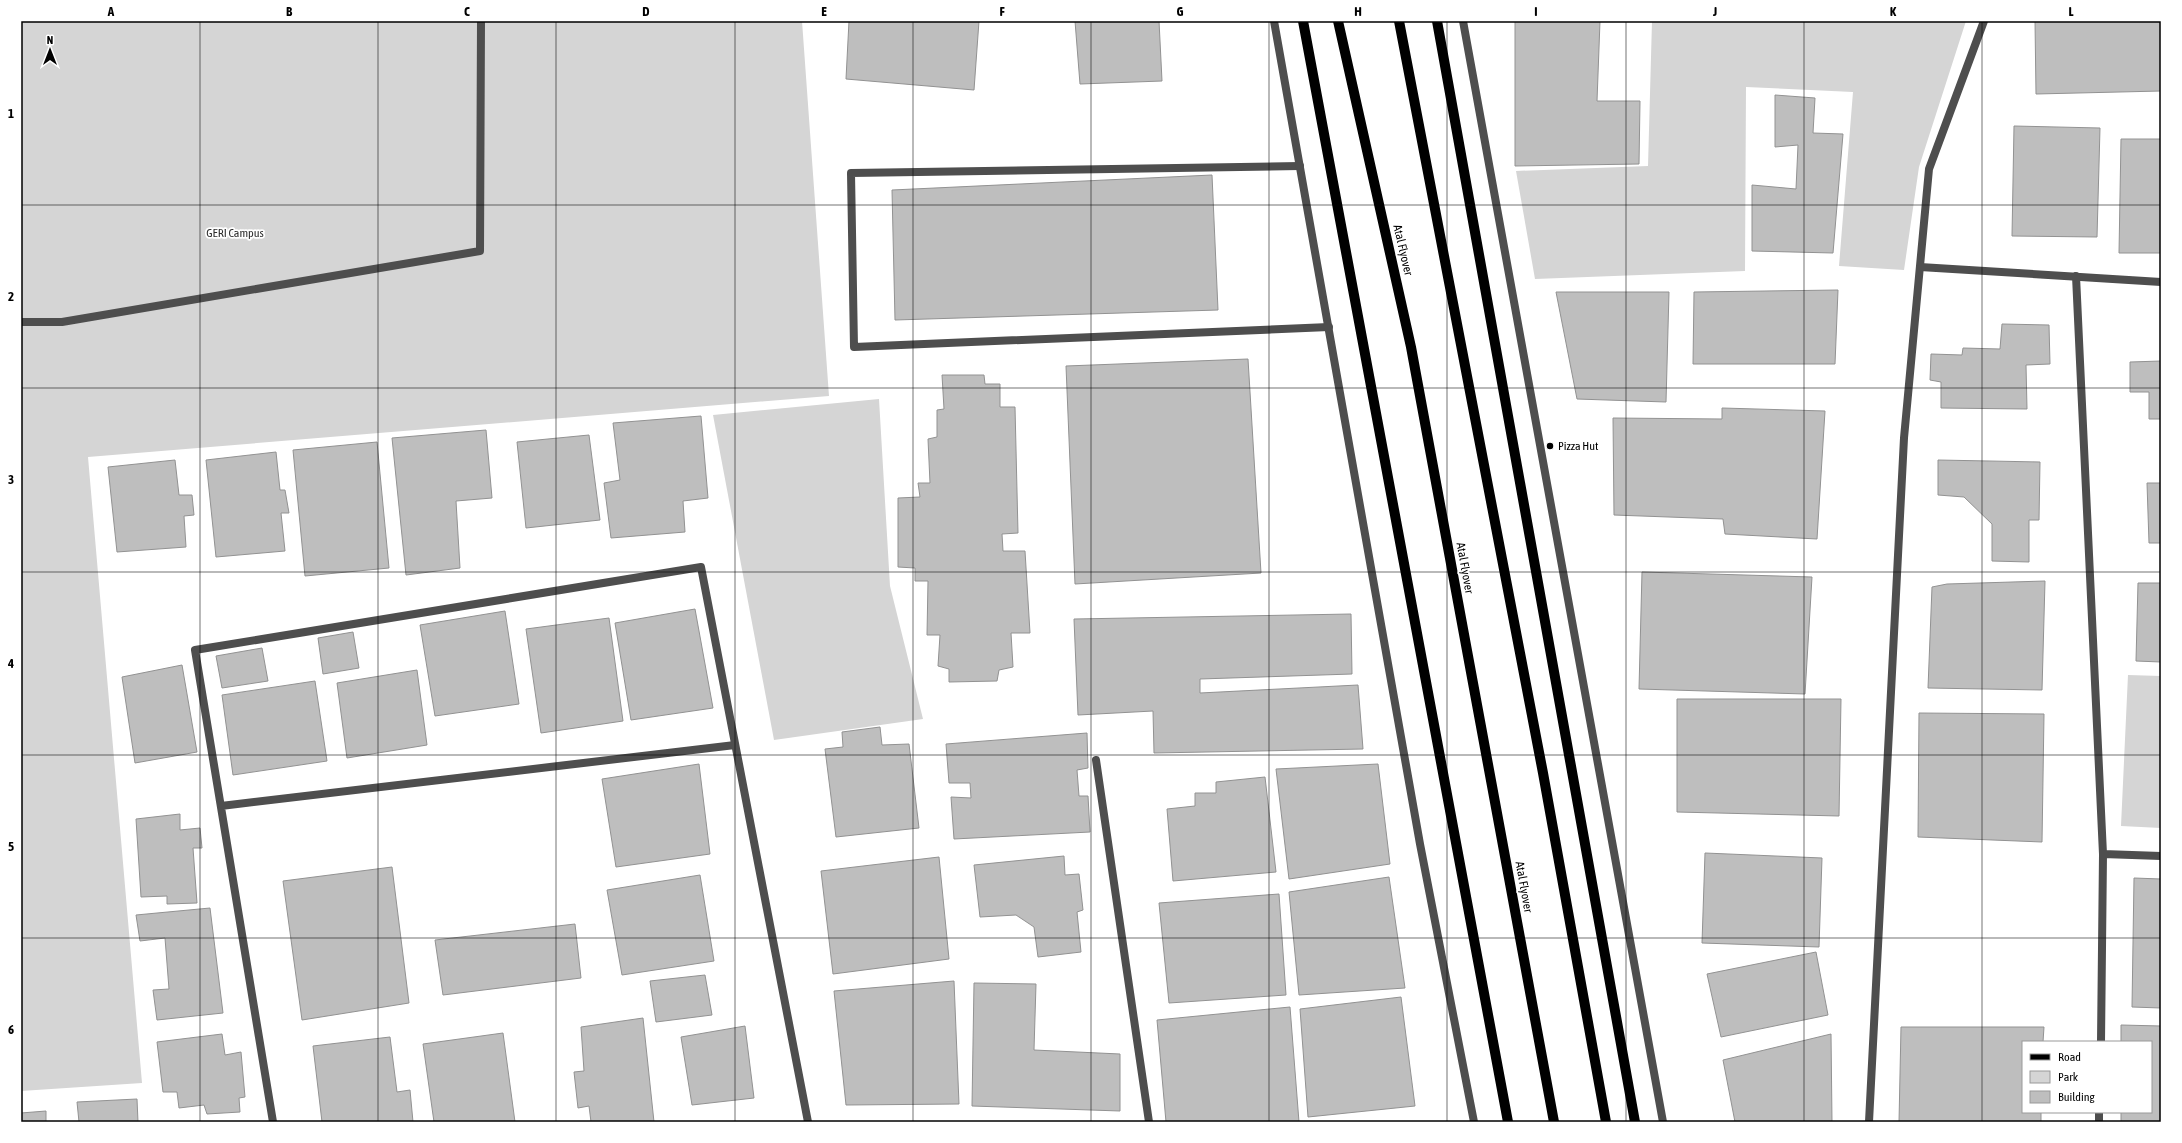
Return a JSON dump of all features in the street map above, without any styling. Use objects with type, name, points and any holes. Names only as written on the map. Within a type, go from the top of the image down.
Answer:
[{"type":"main road","points":[[1303,21],[1508,1122]]},
{"type":"main road","name":"Atal Flyover","points":[[1338,21],[1411,347],[1554,1122]]},
{"type":"main road","points":[[1400,21],[1540,758],[1606,1122]]},
{"type":"main road","points":[[1437,21],[1635,1122]]},
{"type":"street","points":[[21,322],[62,322],[480,251],[481,21]]},
{"type":"street","points":[[1274,21],[1420,844],[1474,1122]]},
{"type":"street","points":[[1463,21],[1663,1122]]},
{"type":"street","points":[[1869,1122],[1904,438],[1929,169],[1984,21]]},
{"type":"street","points":[[1300,166],[851,173],[854,347],[1329,327]]},
{"type":"street","points":[[1920,267],[2161,282]]},
{"type":"street","points":[[2076,276],[2103,854],[2100,1041]]},
{"type":"street","points":[[273,1122],[195,650],[701,567],[808,1122]]},
{"type":"street","points":[[221,806],[735,745]]},
{"type":"street","points":[[1096,760],[1149,1122]]},
{"type":"street","points":[[2103,854],[2161,856]]},
{"type":"green space","name":"GERI Campus","points":[[21,21],[802,21],[829,396],[88,457],[142,1083],[21,1091]]},
{"type":"green space","points":[[1652,21],[1966,21],[1919,167],[1904,270],[1839,266],[1853,92],[1746,87],[1745,271],[1535,279],[1516,171],[1648,166]]},
{"type":"green space","points":[[879,399],[890,586],[923,719],[774,740],[713,415]]},
{"type":"green space","points":[[2128,675],[2161,676],[2161,828],[2121,826]]},
{"type":"building","points":[[849,21],[979,21],[974,90],[846,79]]},
{"type":"building","points":[[1075,21],[1159,21],[1162,81],[1080,84]]},
{"type":"building","points":[[1515,21],[1600,21],[1597,101],[1640,101],[1639,164],[1515,166]]},
{"type":"building","points":[[2035,21],[2161,21],[2161,91],[2036,94]]},
{"type":"building","points":[[1775,95],[1815,98],[1813,133],[1843,134],[1833,253],[1752,251],[1752,185],[1796,189],[1798,145],[1775,147]]},
{"type":"building","points":[[2014,126],[2100,128],[2097,237],[2012,236]]},
{"type":"building","points":[[2121,139],[2161,139],[2161,253],[2119,253]]},
{"type":"building","points":[[1212,175],[1218,310],[895,320],[892,190]]},
{"type":"building","points":[[1838,290],[1835,364],[1693,364],[1694,292]]},
{"type":"building","points":[[1556,292],[1669,292],[1666,402],[1577,399]]},
{"type":"building","points":[[2002,324],[2049,325],[2050,364],[2026,365],[2027,409],[1941,408],[1941,382],[1930,380],[1931,354],[1962,355],[1963,348],[2000,349]]},
{"type":"building","points":[[1248,359],[1261,573],[1075,584],[1066,366]]},
{"type":"building","points":[[2161,361],[2161,419],[2149,419],[2149,392],[2130,392],[2130,362]]},
{"type":"building","points":[[942,375],[984,375],[985,384],[1000,384],[1000,407],[1015,407],[1018,533],[1002,534],[1003,551],[1025,551],[1030,633],[1011,633],[1013,667],[999,670],[997,681],[949,682],[949,669],[938,666],[940,635],[927,635],[928,581],[915,581],[915,568],[898,567],[898,498],[920,497],[918,483],[930,483],[928,439],[937,437],[937,410],[944,409]]},
{"type":"building","points":[[1722,408],[1825,411],[1817,539],[1725,534],[1723,519],[1614,515],[1613,418],[1722,419]]},
{"type":"building","points":[[701,416],[708,498],[683,501],[685,532],[611,538],[604,483],[620,480],[613,423]]},
{"type":"building","points":[[486,430],[492,498],[456,501],[460,568],[406,575],[392,438]]},
{"type":"building","points":[[589,435],[600,520],[526,528],[517,442]]},
{"type":"building","points":[[377,442],[389,568],[305,576],[293,450]]},
{"type":"building","points":[[276,452],[280,490],[285,490],[289,513],[281,513],[285,551],[216,557],[206,460]]},
{"type":"building","points":[[175,460],[179,495],[192,495],[194,515],[184,516],[186,547],[117,552],[108,467]]},
{"type":"building","points":[[1938,460],[2040,462],[2039,520],[2029,520],[2029,562],[1992,561],[1992,524],[1964,497],[1938,495]]},
{"type":"building","points":[[2147,483],[2161,483],[2161,543],[2149,543]]},
{"type":"building","points":[[1642,572],[1812,577],[1805,694],[1639,689]]},
{"type":"building","points":[[2045,581],[2042,690],[1928,688],[1932,587],[1947,584]]},
{"type":"building","points":[[2138,583],[2161,583],[2161,662],[2136,661]]},
{"type":"building","points":[[695,609],[713,708],[631,720],[615,623]]},
{"type":"building","points":[[505,611],[519,704],[435,716],[420,625]]},
{"type":"building","points":[[1351,614],[1352,674],[1200,679],[1200,693],[1358,685],[1363,749],[1154,753],[1153,711],[1078,715],[1074,619]]},
{"type":"building","points":[[609,618],[623,721],[541,733],[526,629]]},
{"type":"building","points":[[353,632],[359,668],[323,674],[318,638]]},
{"type":"building","points":[[262,648],[268,681],[222,688],[216,656]]},
{"type":"building","points":[[182,665],[197,752],[135,763],[122,677]]},
{"type":"building","points":[[417,670],[427,745],[347,758],[337,683]]},
{"type":"building","points":[[315,681],[327,761],[233,775],[222,695]]},
{"type":"building","points":[[1677,699],[1841,699],[1839,816],[1677,812]]},
{"type":"building","points":[[1919,713],[2044,714],[2042,842],[1918,837]]},
{"type":"building","points":[[880,727],[882,745],[909,744],[919,828],[836,837],[825,749],[843,747],[842,732]]},
{"type":"building","points":[[1087,733],[1088,768],[1077,770],[1079,796],[1088,796],[1090,832],[954,839],[951,797],[971,798],[970,783],[949,783],[946,744]]},
{"type":"building","points":[[699,764],[710,854],[616,867],[602,779]]},
{"type":"building","points":[[1378,764],[1390,864],[1289,879],[1276,769]]},
{"type":"building","points":[[1265,777],[1276,872],[1173,881],[1167,809],[1195,806],[1195,793],[1216,793],[1216,782]]},
{"type":"building","points":[[180,814],[180,830],[200,828],[202,848],[193,848],[197,903],[167,904],[167,896],[141,897],[136,819]]},
{"type":"building","points":[[1705,853],[1822,858],[1819,947],[1702,943]]},
{"type":"building","points":[[1064,856],[1065,875],[1079,874],[1083,910],[1077,912],[1081,952],[1038,957],[1034,927],[1016,915],[980,917],[974,865]]},
{"type":"building","points":[[939,857],[949,959],[833,974],[821,871]]},
{"type":"building","points":[[392,867],[409,1003],[302,1020],[283,881]]},
{"type":"building","points":[[700,875],[714,961],[622,975],[607,890]]},
{"type":"building","points":[[1389,877],[1405,988],[1299,995],[1289,892]]},
{"type":"building","points":[[2134,878],[2161,879],[2161,1008],[2132,1007]]},
{"type":"building","points":[[1279,894],[1286,995],[1169,1003],[1159,903]]},
{"type":"building","points":[[210,908],[223,1013],[157,1020],[153,990],[169,989],[165,938],[140,941],[136,915]]},
{"type":"building","points":[[575,924],[581,978],[443,995],[435,940]]},
{"type":"building","points":[[1816,952],[1828,1015],[1721,1037],[1707,974]]},
{"type":"building","points":[[705,975],[712,1015],[656,1022],[650,981]]},
{"type":"building","points":[[954,981],[959,1104],[846,1105],[834,991]]},
{"type":"building","points":[[974,983],[1036,984],[1034,1050],[1120,1054],[1120,1111],[972,1106]]},
{"type":"building","points":[[1401,997],[1415,1106],[1308,1117],[1300,1009]]},
{"type":"building","points":[[1290,1007],[1299,1122],[1166,1122],[1157,1020]]},
{"type":"building","points":[[643,1018],[654,1122],[591,1122],[589,1106],[578,1108],[574,1072],[584,1071],[581,1027]]},
{"type":"building","points":[[2121,1025],[2161,1026],[2161,1122],[2121,1122],[2121,1113],[2152,1113],[2152,1041],[2121,1041]]},
{"type":"building","points":[[745,1026],[754,1098],[692,1105],[681,1037]]},
{"type":"building","points":[[1901,1027],[2044,1027],[2043,1041],[2022,1041],[2022,1113],[2041,1113],[2041,1122],[1899,1122]]},
{"type":"building","points":[[503,1033],[515,1122],[434,1122],[423,1044]]},
{"type":"building","points":[[222,1034],[225,1055],[241,1052],[245,1097],[239,1098],[240,1112],[207,1114],[204,1105],[179,1108],[177,1092],[163,1092],[157,1042]]},
{"type":"building","points":[[1831,1034],[1832,1122],[1735,1122],[1723,1060]]},
{"type":"building","points":[[390,1037],[397,1092],[410,1090],[413,1122],[322,1122],[313,1046]]},
{"type":"building","points":[[137,1099],[138,1122],[79,1122],[77,1102]]},
{"type":"building","points":[[46,1111],[46,1122],[21,1122],[21,1113]]},
{"type":"place","name":"Pizza Hut","points":[[1550,446]]}]
